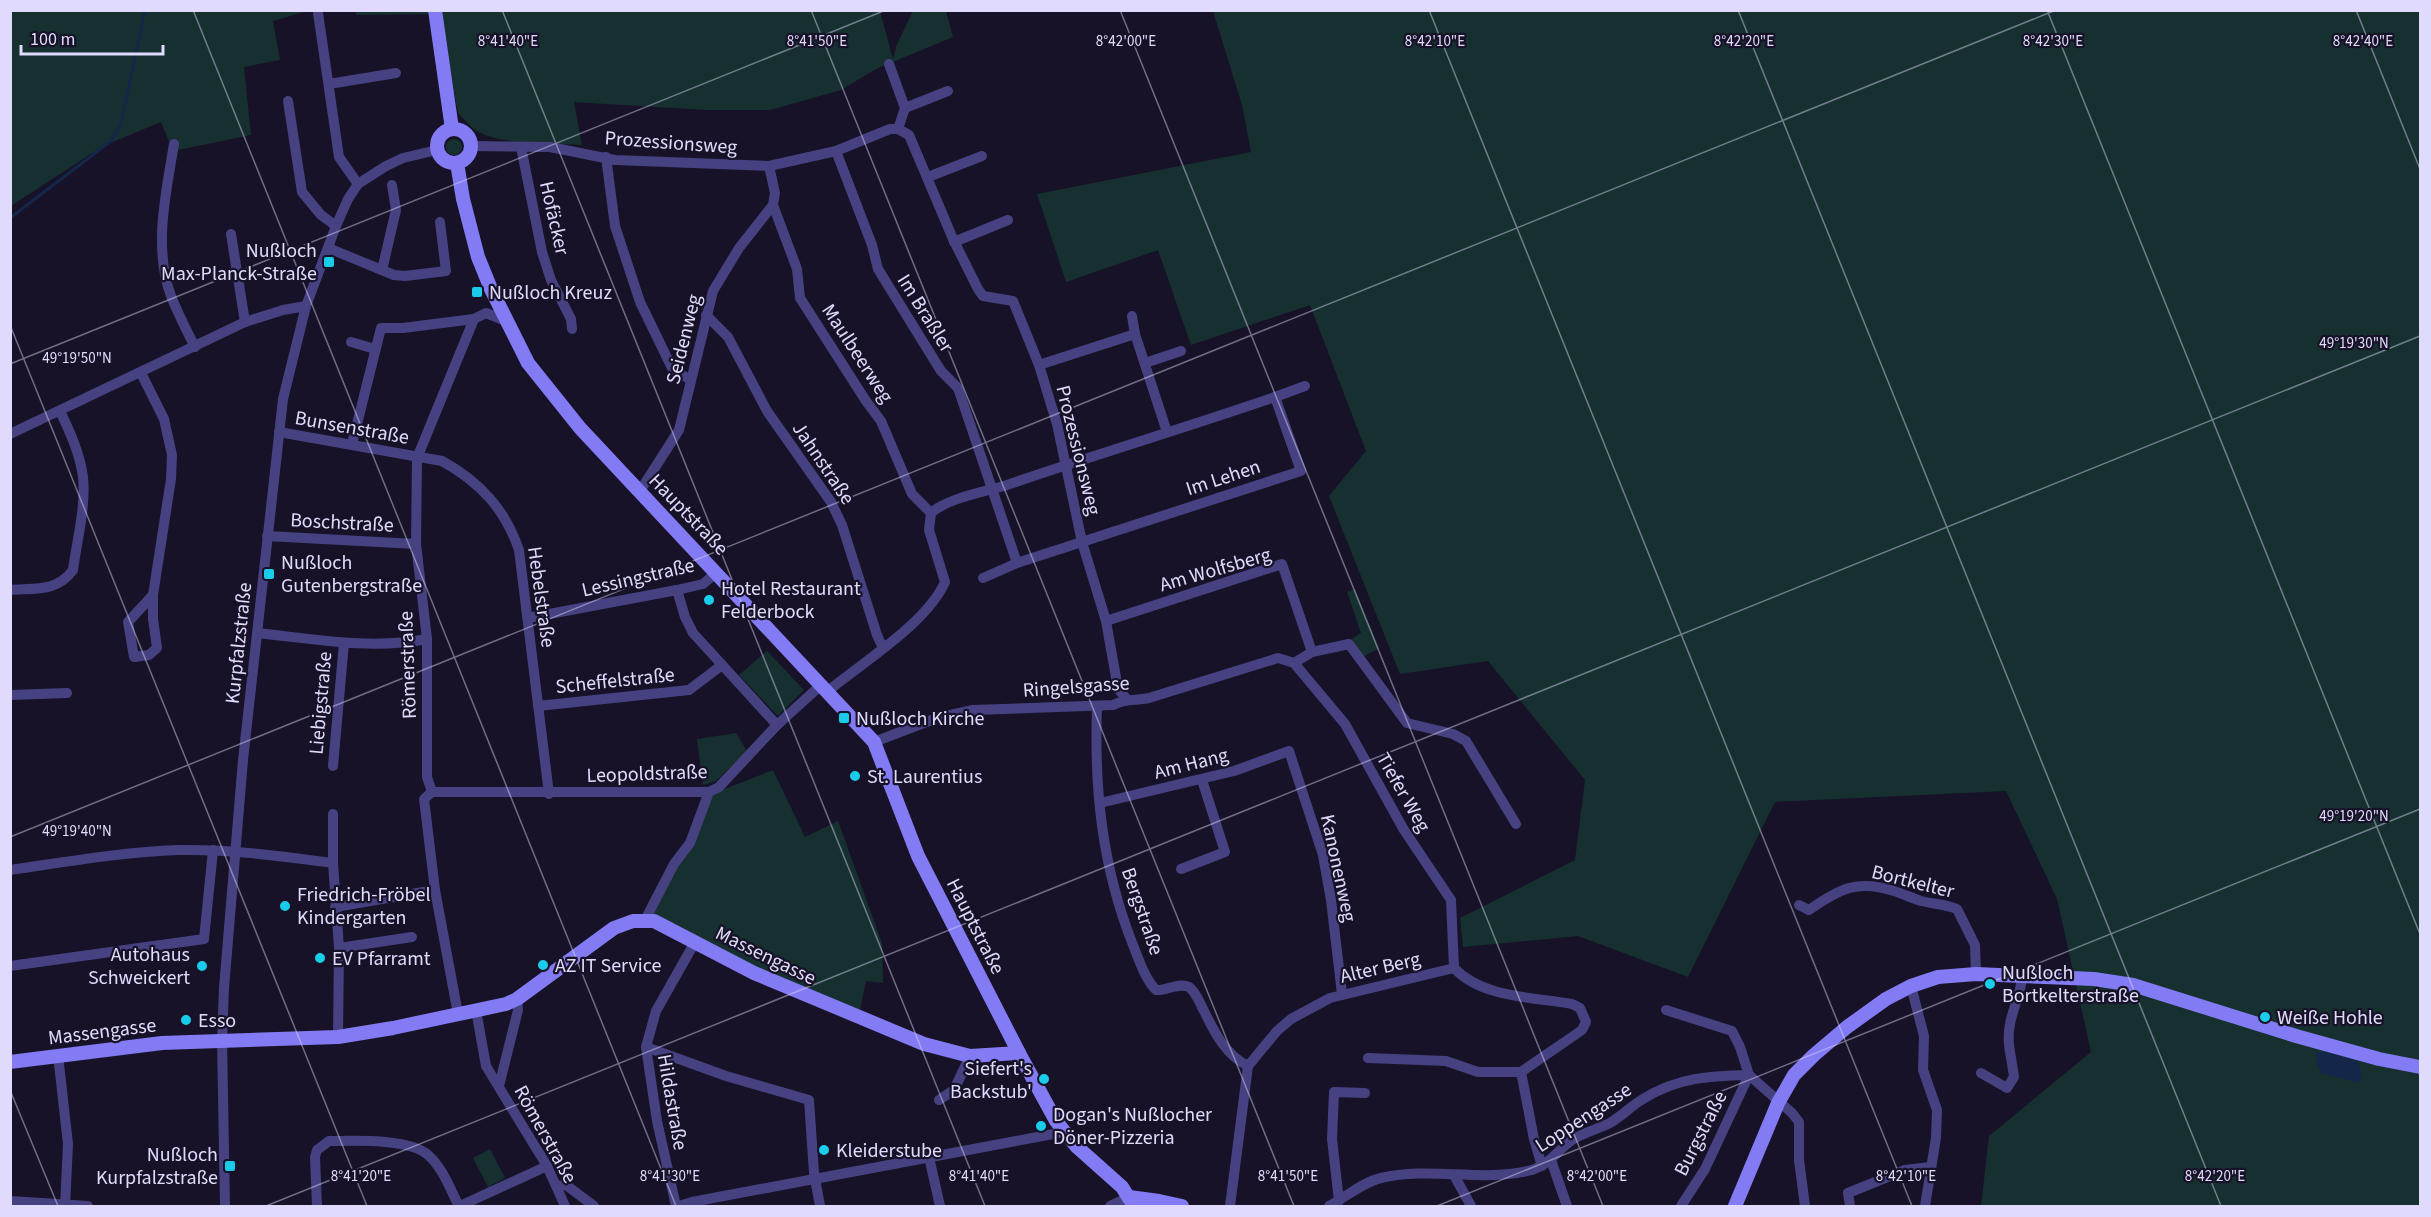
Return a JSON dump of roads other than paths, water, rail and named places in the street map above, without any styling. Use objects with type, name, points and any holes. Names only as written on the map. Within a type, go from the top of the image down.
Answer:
[{"type":"main road","points":[[435,10],[452,129]]},
{"type":"main road","points":[[452,129],[465,133],[471,146],[467,157],[457,163],[446,162],[437,150],[437,142],[441,135],[452,129]]},
{"type":"main road","name":"Hauptstraße","points":[[457,163],[463,199],[478,257],[506,321],[528,363],[553,396],[874,742],[918,856],[1019,1053],[1064,1132],[1076,1146],[1122,1187],[1132,1202]]},
{"type":"main road","name":"Massengasse","points":[[10,1062],[162,1043],[338,1037],[506,1004],[517,999],[614,928],[623,923],[645,920],[663,925],[754,973],[924,1044],[970,1056],[1019,1053]]},
{"type":"main road","points":[[1734,1206],[1778,1103],[1794,1076],[1814,1055],[1886,999],[1911,986],[1938,977],[1976,974],[2094,979],[2133,985],[2296,1036],[2379,1059],[2421,1067]]},
{"type":"main road","points":[[1132,1202],[1159,1201],[1182,1206]]},
{"type":"street","points":[[318,13],[339,157],[358,184]]},
{"type":"street","points":[[889,64],[905,108],[898,129]]},
{"type":"street","points":[[328,84],[396,73]]},
{"type":"street","points":[[905,108],[948,91]]},
{"type":"street","points":[[288,101],[302,192],[321,215],[336,226]]},
{"type":"street","name":"Prozessionsweg","points":[[471,146],[568,149],[615,160],[769,166],[836,151],[890,129],[898,129],[909,135],[954,242],[983,296],[1013,301],[1039,365],[1057,424],[1082,542],[1106,621],[1117,683],[1119,690],[1126,698]]},
{"type":"street","points":[[174,144],[162,233],[164,267],[171,295],[195,348]]},
{"type":"street","name":"Hofäcker","points":[[521,147],[542,252],[552,280],[571,319],[572,329]]},
{"type":"street","name":"Kurpfalzstraße","points":[[225,1206],[222,1040],[235,851],[283,399],[306,306],[336,226],[358,184],[403,158],[437,150]]},
{"type":"street","name":"Im Braßler","points":[[836,151],[872,245],[878,269],[941,371],[958,388],[990,490],[1017,563]]},
{"type":"street","points":[[928,177],[982,156]]},
{"type":"street","points":[[606,157],[615,226],[640,302],[673,370],[691,380]]},
{"type":"street","points":[[769,166],[775,193],[773,204]]},
{"type":"street","points":[[382,270],[396,210],[392,184]]},
{"type":"street","name":"Seidenweg","points":[[640,491],[679,430],[713,291],[734,256],[773,204]]},
{"type":"street","name":"Maulbeerweg","points":[[773,204],[797,269],[800,298],[860,393],[881,421],[912,494],[931,513]]},
{"type":"street","points":[[954,242],[1008,220]]},
{"type":"street","points":[[328,248],[382,270],[405,276],[446,271],[440,222]]},
{"type":"street","points":[[231,234],[245,322]]},
{"type":"street","points":[[10,434],[195,348],[245,322],[283,310],[306,306]]},
{"type":"street","points":[[352,444],[381,328],[403,328],[474,319],[486,313],[506,321]]},
{"type":"street","name":"Jahnstraße","points":[[706,315],[728,337],[767,411],[831,502],[842,525],[883,648]]},
{"type":"street","points":[[1132,316],[1135,334],[1167,432]]},
{"type":"street","name":"Römerstraße","points":[[458,1014],[435,891],[424,800],[432,792],[428,777],[427,639],[416,544],[417,458],[474,319]]},
{"type":"street","points":[[1039,365],[1135,334]]},
{"type":"street","points":[[351,342],[375,349]]},
{"type":"street","points":[[1145,363],[1181,351]]},
{"type":"street","points":[[141,373],[164,419],[171,455],[171,479],[153,595],[157,648],[149,656],[134,657],[128,622],[153,595]]},
{"type":"street","points":[[824,688],[883,648],[935,600],[945,582],[929,530],[931,513],[940,507],[1305,386]]},
{"type":"street","name":"Im Lehen","points":[[1082,542],[1300,471],[1275,397]]},
{"type":"street","points":[[10,590],[56,586],[73,570],[84,491],[83,475],[74,441],[60,411]]},
{"type":"street","name":"Bunsenstraße","points":[[279,432],[417,458]]},
{"type":"street","name":"Hebelstraße","points":[[417,458],[442,461],[461,471],[483,489],[505,517],[519,550],[549,794]]},
{"type":"street","name":"Boschstraße","points":[[267,536],[416,544]]},
{"type":"street","points":[[983,578],[1017,563],[1082,542]]},
{"type":"street","name":"Am Wolfsberg","points":[[1106,621],[1282,564],[1312,652]]},
{"type":"street","name":"Lessingstraße","points":[[528,618],[703,584],[717,572]]},
{"type":"street","points":[[677,590],[684,617],[693,633],[777,725]]},
{"type":"street","points":[[258,633],[344,643],[390,645],[427,639]]},
{"type":"street","name":"Liebigstraße","points":[[333,766],[344,643]]},
{"type":"street","points":[[1294,663],[1312,652],[1349,644],[1407,723],[1453,734],[1466,741],[1516,825]]},
{"type":"street","name":"Ringelsgasse","points":[[874,742],[937,718],[973,710],[1113,705],[1126,698],[1138,700],[1149,698],[1278,658],[1294,663]]},
{"type":"street","name":"Tiefer Weg","points":[[1294,663],[1345,724],[1404,830],[1451,900],[1454,968]]},
{"type":"street","name":"Scheffelstraße","points":[[538,706],[689,690],[722,665]]},
{"type":"street","name":"Leopoldstraße","points":[[432,792],[549,794],[709,792],[719,787],[777,725],[824,688]]},
{"type":"street","points":[[10,695],[68,693]]},
{"type":"street","name":"Bergstraße","points":[[1097,706],[1095,747],[1105,852],[1119,909],[1151,985],[1156,990],[1164,991],[1179,986],[1189,987],[1196,995],[1228,1053],[1248,1066]]},
{"type":"street","name":"Am Hang","points":[[1100,803],[1202,780],[1289,751]]},
{"type":"street","name":"Kanonenweg","points":[[1289,751],[1323,855],[1331,900],[1342,994]]},
{"type":"street","points":[[1181,869],[1225,852],[1202,780]]},
{"type":"street","points":[[645,920],[674,864],[690,843],[709,792]]},
{"type":"street","points":[[333,814],[334,907],[339,948],[338,1037]]},
{"type":"street","points":[[10,870],[118,855],[177,850],[235,851],[333,863]]},
{"type":"street","points":[[10,966],[204,939],[213,850]]},
{"type":"street","name":"Bortkelter","points":[[1799,905],[1809,910],[1837,891],[1863,885],[1891,890],[1922,901],[1944,904],[1957,909],[1976,945],[1976,974]]},
{"type":"street","points":[[334,907],[435,891]]},
{"type":"street","points":[[339,948],[412,937]]},
{"type":"street","name":"Hildastraße","points":[[678,1206],[657,1121],[646,1047],[656,1011],[694,942]]},
{"type":"street","points":[[1368,1058],[1446,1061],[1478,1072],[1521,1072],[1582,1030],[1586,1022],[1580,1008],[1572,1004],[1487,988],[1467,980],[1454,968]]},
{"type":"street","name":"Alter Berg","points":[[1248,1066],[1277,1031],[1291,1019],[1323,1001],[1342,994],[1454,968]]},
{"type":"street","points":[[1981,1073],[2007,1088],[2014,1077],[2009,1052],[2009,1026],[2021,992],[2022,977]]},
{"type":"street","points":[[1911,986],[1924,1036],[1923,1070],[1937,1110],[1936,1138],[1925,1206]]},
{"type":"street","points":[[499,1086],[518,1010],[517,999]]},
{"type":"street","name":"Römerstraße","points":[[476,1010],[486,1066],[547,1166],[565,1206]]},
{"type":"street","points":[[1666,1010],[1732,1031],[1749,1075],[1792,1113],[1798,1122],[1799,1160],[1805,1206]]},
{"type":"street","points":[[646,1047],[726,1076],[809,1100],[814,1179],[819,1206]]},
{"type":"street","points":[[57,1206],[67,1133],[58,1055]]},
{"type":"street","points":[[939,1100],[954,1089],[970,1056]]},
{"type":"street","points":[[1230,1206],[1248,1066]]},
{"type":"street","points":[[1521,1072],[1534,1139],[1568,1206]]},
{"type":"street","name":"Loppengasse","points":[[1334,1204],[1373,1180],[1383,1178],[1402,1175],[1454,1175],[1531,1170],[1547,1163],[1572,1140],[1608,1124],[1643,1098],[1690,1078],[1749,1075]]},
{"type":"street","name":"Burgstraße","points":[[1681,1206],[1705,1169],[1749,1075]]},
{"type":"street","points":[[1334,1204],[1332,1138],[1334,1092],[1365,1093]]},
{"type":"street","points":[[678,1206],[1064,1132]]},
{"type":"street","points":[[317,1206],[316,1150],[328,1141],[405,1145],[420,1150],[438,1166],[459,1206],[547,1166]]},
{"type":"street","points":[[929,1157],[940,1206]]},
{"type":"street","points":[[1850,1206],[1848,1193],[1905,1170],[1930,1167]]},
{"type":"street","points":[[1454,1175],[1471,1206]]},
{"type":"street","points":[[557,1186],[566,1185],[594,1206]]},
{"type":"street","points":[[10,1201],[57,1206],[88,1206]]},
{"type":"street","points":[[1110,1206],[1132,1202]]},
{"type":"water","points":[[2316,1052],[2336,1052],[2357,1061],[2362,1072],[2360,1083],[2321,1073],[2317,1064]]},
{"type":"waterway","points":[[10,218],[111,141],[121,124],[145,10]]},
{"type":"place","name":"Nußloch Max-Planck-Straße","points":[[329,262]]},
{"type":"place","name":"Nußloch Kreuz","points":[[477,292]]},
{"type":"place","name":"Nußloch Gutenbergstraße","points":[[269,574]]},
{"type":"place","name":"Hotel Restaurant Felderbock","points":[[709,600]]},
{"type":"place","name":"Nußloch Kirche","points":[[844,718]]},
{"type":"place","name":"St. Laurentius","points":[[855,776]]},
{"type":"place","name":"Friedrich-Fröbel Kindergarten","points":[[285,906]]},
{"type":"place","name":"EV Pfarramt","points":[[320,958]]},
{"type":"place","name":"AZ IT Service","points":[[543,965]]},
{"type":"place","name":"Autohaus Schweickert","points":[[202,966]]},
{"type":"place","name":"Nußloch Bortkelterstraße","points":[[1990,984]]},
{"type":"place","name":"Weiße Hohle","points":[[2265,1017]]},
{"type":"place","name":"Esso","points":[[186,1020]]},
{"type":"place","name":"Siefert's Backstub'","points":[[1044,1079]]},
{"type":"place","name":"Dogan's Nußlocher Döner-Pizzeria","points":[[1041,1126]]},
{"type":"place","name":"Kleiderstube","points":[[824,1150]]},
{"type":"place","name":"Nußloch Kurpfalzstraße","points":[[230,1166]]}]
